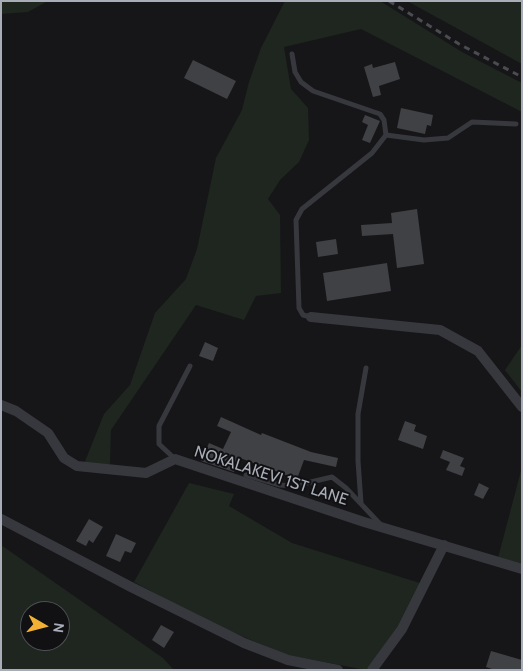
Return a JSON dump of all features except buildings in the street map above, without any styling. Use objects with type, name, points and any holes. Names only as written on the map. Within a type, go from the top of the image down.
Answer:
[{"type":"street","points":[[310,317],[440,330],[478,350],[522,407]]},
{"type":"street","name":"NOKALAKEVI 1ST LANE","points":[[1,405],[16,411],[48,433],[64,458],[77,466],[146,473],[175,459],[383,527],[522,569]]},
{"type":"street","points":[[1,520],[171,608],[244,643],[288,660],[338,670]]},
{"type":"street","points":[[372,670],[402,629],[444,546]]},
{"type":"lane","points":[[292,54],[295,72],[301,82],[313,91],[380,114],[384,120],[386,135],[372,153],[302,209],[296,220],[299,308],[303,315],[310,317]]},
{"type":"lane","points":[[386,135],[424,140],[448,138],[472,122],[516,124]]},
{"type":"lane","points":[[175,459],[159,444],[159,426],[190,366]]},
{"type":"lane","points":[[361,504],[358,462],[358,414],[366,368]]},
{"type":"lane","points":[[246,475],[280,485],[294,486],[332,477],[383,527]]},
{"type":"shaded area","points":[[1,1],[48,1],[28,12],[1,14]]},
{"type":"shaded area","points":[[285,1],[380,1],[462,52],[522,83],[522,112],[361,29],[284,47],[291,89],[308,108],[309,140],[299,162],[280,180],[268,199],[280,215],[281,293],[256,296],[244,320],[196,305],[111,430],[110,464],[84,464],[104,414],[130,385],[155,313],[186,279],[197,249],[216,158],[242,110],[249,82],[261,48]]},
{"type":"shaded area","points":[[407,1],[522,1],[522,64]]},
{"type":"shaded area","points":[[522,345],[522,392],[505,370]]},
{"type":"shaded area","points":[[522,467],[522,565],[498,558]]},
{"type":"shaded area","points":[[189,483],[234,494],[229,506],[292,543],[423,584],[399,631],[366,670],[287,655],[204,620],[134,582]]},
{"type":"shaded area","points":[[1,545],[163,658],[174,670],[1,670]]},
{"type":"railway","points":[[389,1],[459,44],[522,77]]}]
